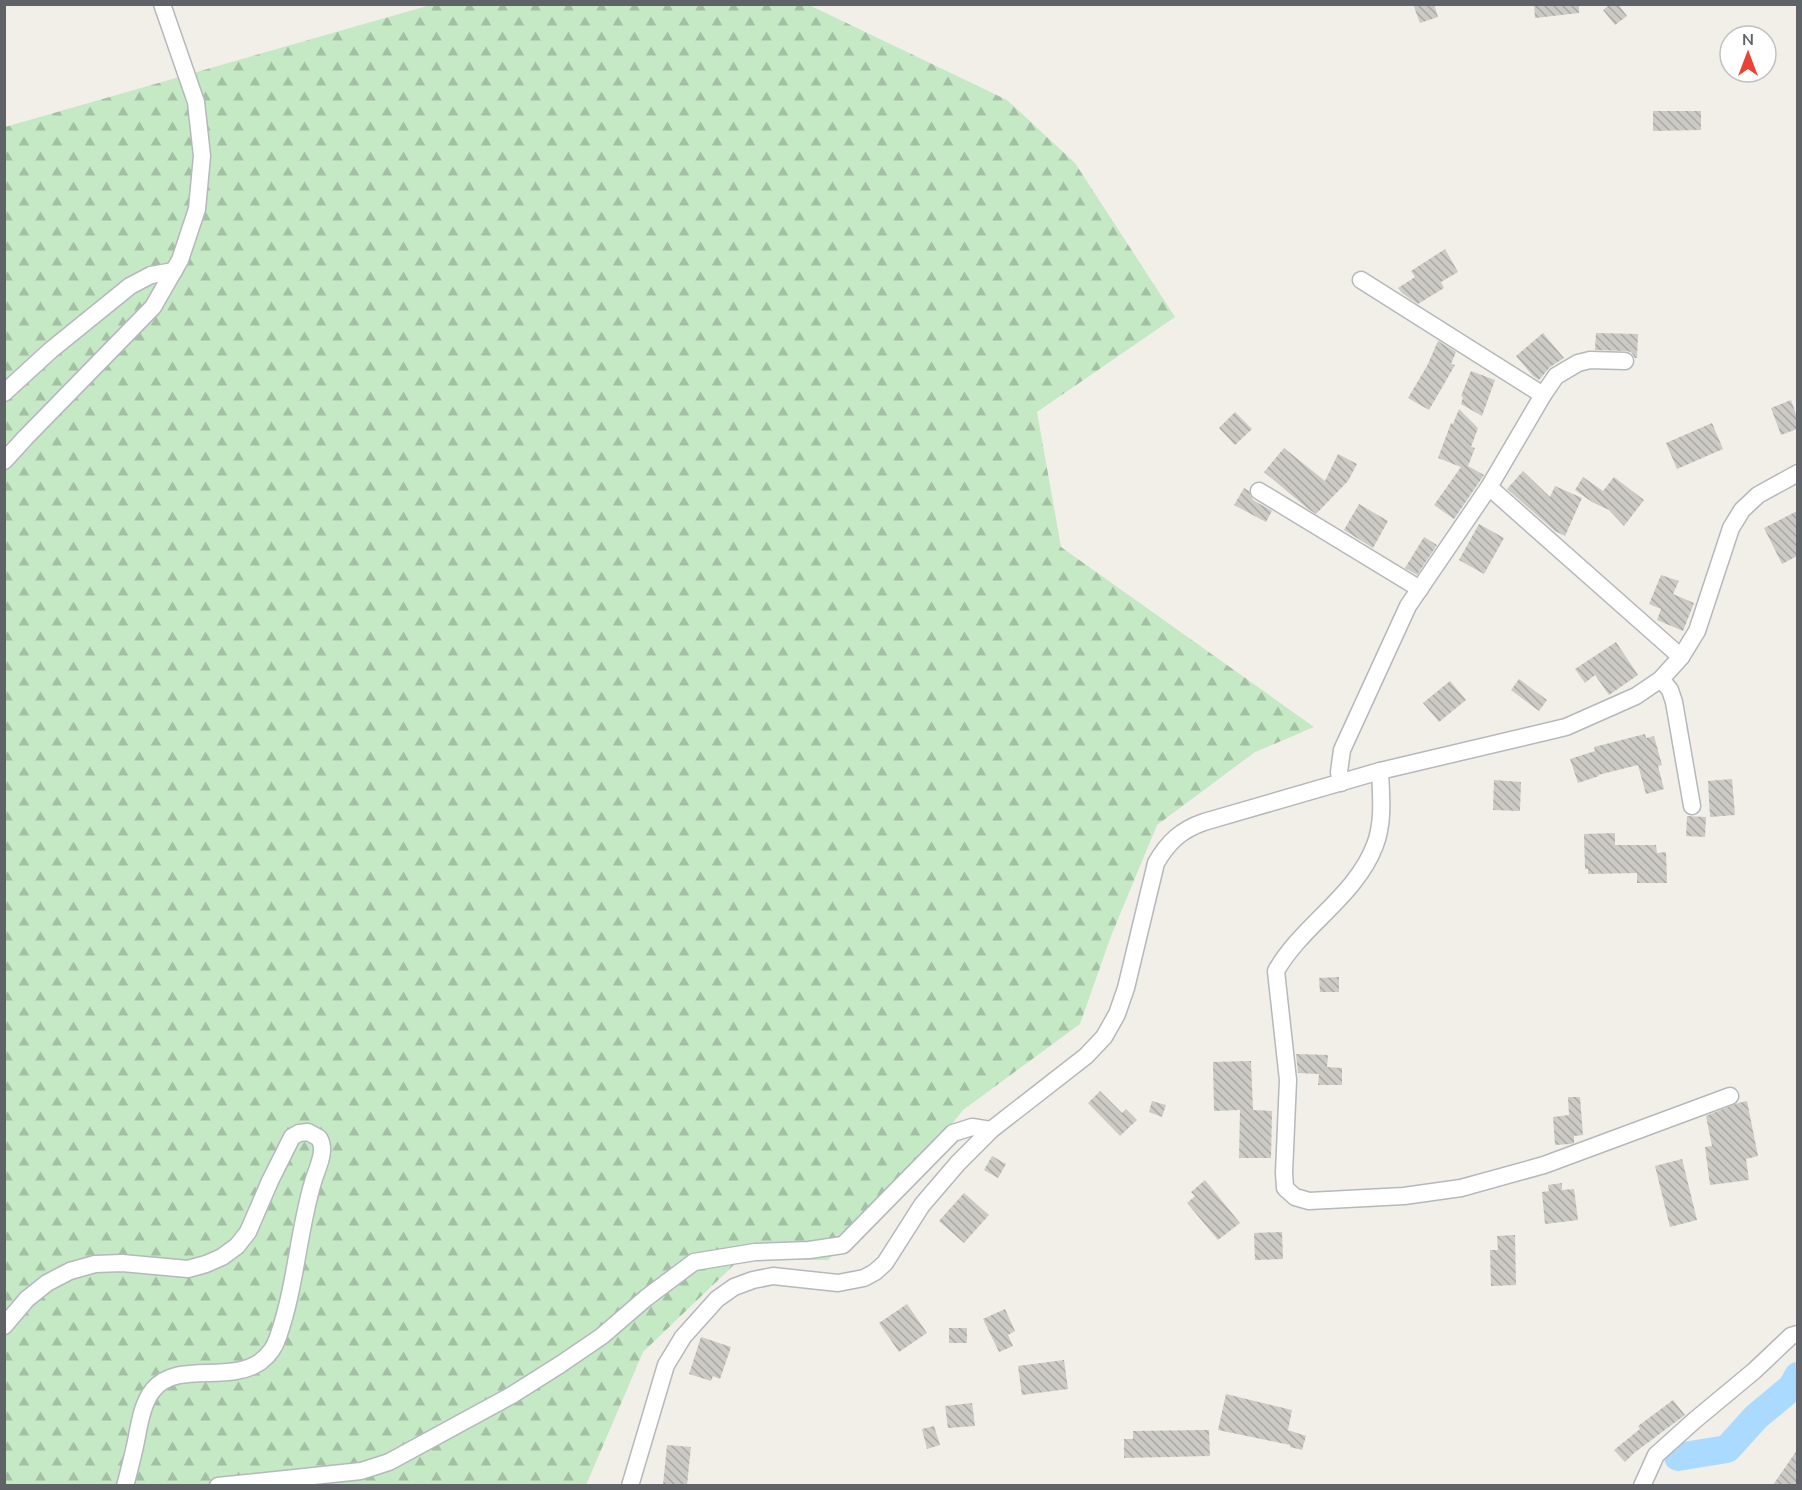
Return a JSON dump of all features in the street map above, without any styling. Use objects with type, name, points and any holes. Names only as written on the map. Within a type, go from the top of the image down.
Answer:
[{"type":"street","points":[[4,461],[153,307],[180,261],[197,209],[202,156],[196,102],[162,4]]},
{"type":"street","points":[[4,393],[51,350],[130,286],[151,275],[174,271]]},
{"type":"street","points":[[1361,280],[1543,395]]},
{"type":"street","points":[[1341,783],[1339,772],[1342,750],[1408,606],[1490,487],[1543,395],[1556,376],[1578,363],[1590,360],[1625,361]]},
{"type":"street","points":[[630,1485],[666,1365],[683,1337],[717,1299],[734,1287],[773,1276],[838,1283],[857,1280],[875,1272],[885,1263],[922,1205],[958,1162],[991,1130],[1086,1056],[1104,1036],[1117,1014],[1125,988],[1156,863],[1175,836],[1188,827],[1380,771],[1566,727],[1636,696],[1660,678],[1681,657],[1697,632],[1731,528],[1742,510],[1758,495],[1797,473]]},
{"type":"street","points":[[1490,487],[1681,657]]},
{"type":"street","points":[[1259,491],[1420,589]]},
{"type":"street","points":[[1660,678],[1670,690],[1674,702],[1692,806]]},
{"type":"street","points":[[1380,771],[1381,815],[1376,844],[1356,879],[1285,955],[1276,971],[1288,1080],[1285,1188],[1295,1197],[1309,1201],[1404,1196],[1461,1188],[1544,1165],[1730,1096]]},
{"type":"street","points":[[218,1485],[361,1471],[389,1462],[513,1395],[561,1364],[602,1336],[646,1298],[694,1262],[755,1252],[809,1250],[843,1245],[953,1133],[972,1127],[991,1130]]},
{"type":"street","points":[[4,1326],[27,1299],[47,1283],[70,1271],[95,1264],[122,1263],[188,1269],[222,1257],[237,1246],[248,1232],[292,1137],[299,1132],[308,1132],[319,1138],[323,1150],[305,1209],[292,1287],[278,1338],[272,1349],[264,1359],[243,1371],[180,1375],[154,1388],[144,1405],[125,1485]]},
{"type":"street","points":[[1642,1485],[1656,1455],[1791,1336],[1797,1334]]},
{"type":"green space","points":[[434,4],[809,5],[1007,100],[1075,163],[1175,317],[1037,412],[1061,547],[1314,727],[1255,752],[1157,825],[1111,936],[1080,1024],[963,1110],[917,1168],[828,1260],[739,1260],[643,1352],[586,1485],[5,1486],[5,127]]},
{"type":"building","points":[[1413,4],[1434,4],[1438,17],[1420,23]]},
{"type":"building","points":[[1534,4],[1579,4],[1579,13],[1535,18]]},
{"type":"building","points":[[1610,4],[1618,4],[1627,16],[1615,25],[1603,10]]},
{"type":"building","points":[[1653,111],[1701,111],[1701,130],[1653,131]]},
{"type":"building","points":[[1445,249],[1458,272],[1441,282],[1444,288],[1418,304],[1402,293],[1398,288],[1415,277],[1411,271]]},
{"type":"building","points":[[1543,333],[1564,358],[1550,367],[1539,380],[1516,356]]},
{"type":"building","points":[[1596,333],[1638,334],[1637,358],[1631,352],[1626,351],[1595,350]]},
{"type":"building","points":[[1438,341],[1456,352],[1451,364],[1455,365],[1429,410],[1408,398],[1427,366]]},
{"type":"building","points":[[1471,371],[1495,380],[1482,416],[1461,404],[1463,397],[1461,396]]},
{"type":"building","points":[[1791,400],[1797,417],[1797,429],[1781,435],[1771,408]]},
{"type":"building","points":[[1459,409],[1478,428],[1471,447],[1475,448],[1468,466],[1484,475],[1454,519],[1434,505],[1461,467],[1438,458],[1451,423],[1453,424]]},
{"type":"building","points":[[1235,412],[1252,429],[1235,445],[1219,428]]},
{"type":"building","points":[[1712,423],[1723,449],[1677,469],[1666,443]]},
{"type":"building","points":[[1284,448],[1325,481],[1338,454],[1357,464],[1348,481],[1316,514],[1264,472]]},
{"type":"building","points":[[1523,471],[1550,497],[1555,486],[1582,498],[1565,536],[1555,531],[1507,489]]},
{"type":"building","points":[[1583,477],[1603,491],[1614,477],[1644,500],[1624,526],[1609,510],[1575,490]]},
{"type":"building","points":[[1244,488],[1249,491],[1253,500],[1272,511],[1266,522],[1234,505]]},
{"type":"building","points":[[1359,504],[1388,521],[1373,548],[1344,530]]},
{"type":"building","points":[[1797,511],[1797,556],[1782,564],[1764,528]]},
{"type":"building","points":[[1479,524],[1504,538],[1484,574],[1459,560]]},
{"type":"building","points":[[1424,537],[1437,545],[1417,575],[1405,568]]},
{"type":"building","points":[[1661,575],[1679,581],[1673,594],[1694,603],[1683,631],[1657,620],[1661,609],[1649,604]]},
{"type":"building","points":[[1616,642],[1638,675],[1609,695],[1595,675],[1585,683],[1575,669]]},
{"type":"building","points":[[1519,679],[1547,700],[1539,711],[1511,690]]},
{"type":"building","points":[[1450,681],[1466,700],[1439,722],[1423,703]]},
{"type":"building","points":[[1645,734],[1646,738],[1654,736],[1662,765],[1658,766],[1664,789],[1646,794],[1638,765],[1598,775],[1578,783],[1570,759],[1595,751],[1594,747]]},
{"type":"building","points":[[1732,779],[1735,815],[1710,817],[1708,781]]},
{"type":"building","points":[[1494,780],[1521,782],[1520,811],[1493,810]]},
{"type":"building","points":[[1687,816],[1706,817],[1705,837],[1686,836]]},
{"type":"building","points":[[1615,833],[1615,845],[1656,845],[1657,853],[1666,852],[1667,883],[1637,883],[1637,873],[1588,874],[1588,869],[1585,869],[1584,834]]},
{"type":"building","points":[[1339,977],[1339,992],[1320,992],[1319,978]]},
{"type":"building","points":[[1296,1054],[1328,1055],[1327,1067],[1342,1068],[1342,1085],[1318,1085],[1319,1074],[1298,1073]]},
{"type":"building","points":[[1251,1061],[1253,1110],[1272,1111],[1271,1158],[1239,1158],[1240,1110],[1214,1111],[1213,1062]]},
{"type":"building","points":[[1100,1091],[1122,1113],[1126,1109],[1137,1120],[1120,1136],[1088,1103]]},
{"type":"building","points":[[1568,1097],[1580,1097],[1583,1135],[1574,1136],[1574,1143],[1555,1145],[1553,1117],[1569,1115]]},
{"type":"building","points":[[1152,1101],[1166,1105],[1162,1117],[1149,1112]]},
{"type":"building","points":[[1747,1101],[1758,1156],[1746,1159],[1749,1180],[1710,1185],[1705,1147],[1712,1146],[1706,1116]]},
{"type":"building","points":[[992,1156],[1006,1164],[998,1178],[984,1170]]},
{"type":"building","points":[[1682,1159],[1697,1220],[1670,1227],[1655,1166]]},
{"type":"building","points":[[1205,1180],[1240,1223],[1218,1240],[1187,1203],[1195,1196],[1191,1192]]},
{"type":"building","points":[[1562,1183],[1562,1190],[1574,1189],[1578,1220],[1545,1224],[1542,1192],[1549,1191],[1548,1185]]},
{"type":"building","points":[[964,1193],[989,1215],[964,1243],[939,1221]]},
{"type":"building","points":[[1282,1232],[1283,1259],[1255,1260],[1254,1233]]},
{"type":"building","points":[[1515,1235],[1516,1285],[1491,1286],[1490,1250],[1498,1250],[1497,1236]]},
{"type":"building","points":[[907,1304],[927,1333],[899,1352],[879,1323]]},
{"type":"building","points":[[1005,1309],[1015,1331],[1008,1335],[1013,1346],[999,1352],[983,1319]]},
{"type":"building","points":[[949,1328],[967,1328],[967,1343],[949,1343]]},
{"type":"building","points":[[701,1337],[731,1347],[720,1379],[713,1376],[711,1381],[689,1374]]},
{"type":"building","points":[[1064,1360],[1068,1389],[1022,1395],[1018,1366]]},
{"type":"building","points":[[1226,1394],[1292,1410],[1288,1430],[1306,1436],[1302,1450],[1290,1447],[1290,1445],[1218,1430]]},
{"type":"building","points":[[1673,1400],[1685,1415],[1625,1462],[1614,1450],[1640,1429],[1638,1426]]},
{"type":"building","points":[[972,1403],[975,1426],[948,1428],[945,1406]]},
{"type":"building","points":[[934,1426],[940,1445],[927,1449],[922,1429]]},
{"type":"building","points":[[1209,1430],[1210,1456],[1124,1458],[1124,1439],[1133,1439],[1133,1431]]},
{"type":"building","points":[[667,1445],[691,1447],[687,1485],[663,1485]]},
{"type":"building","points":[[1797,1450],[1797,1485],[1773,1485]]},
{"type":"waterway","points":[[1678,1457],[1727,1449],[1756,1417],[1792,1387],[1798,1376]]}]
